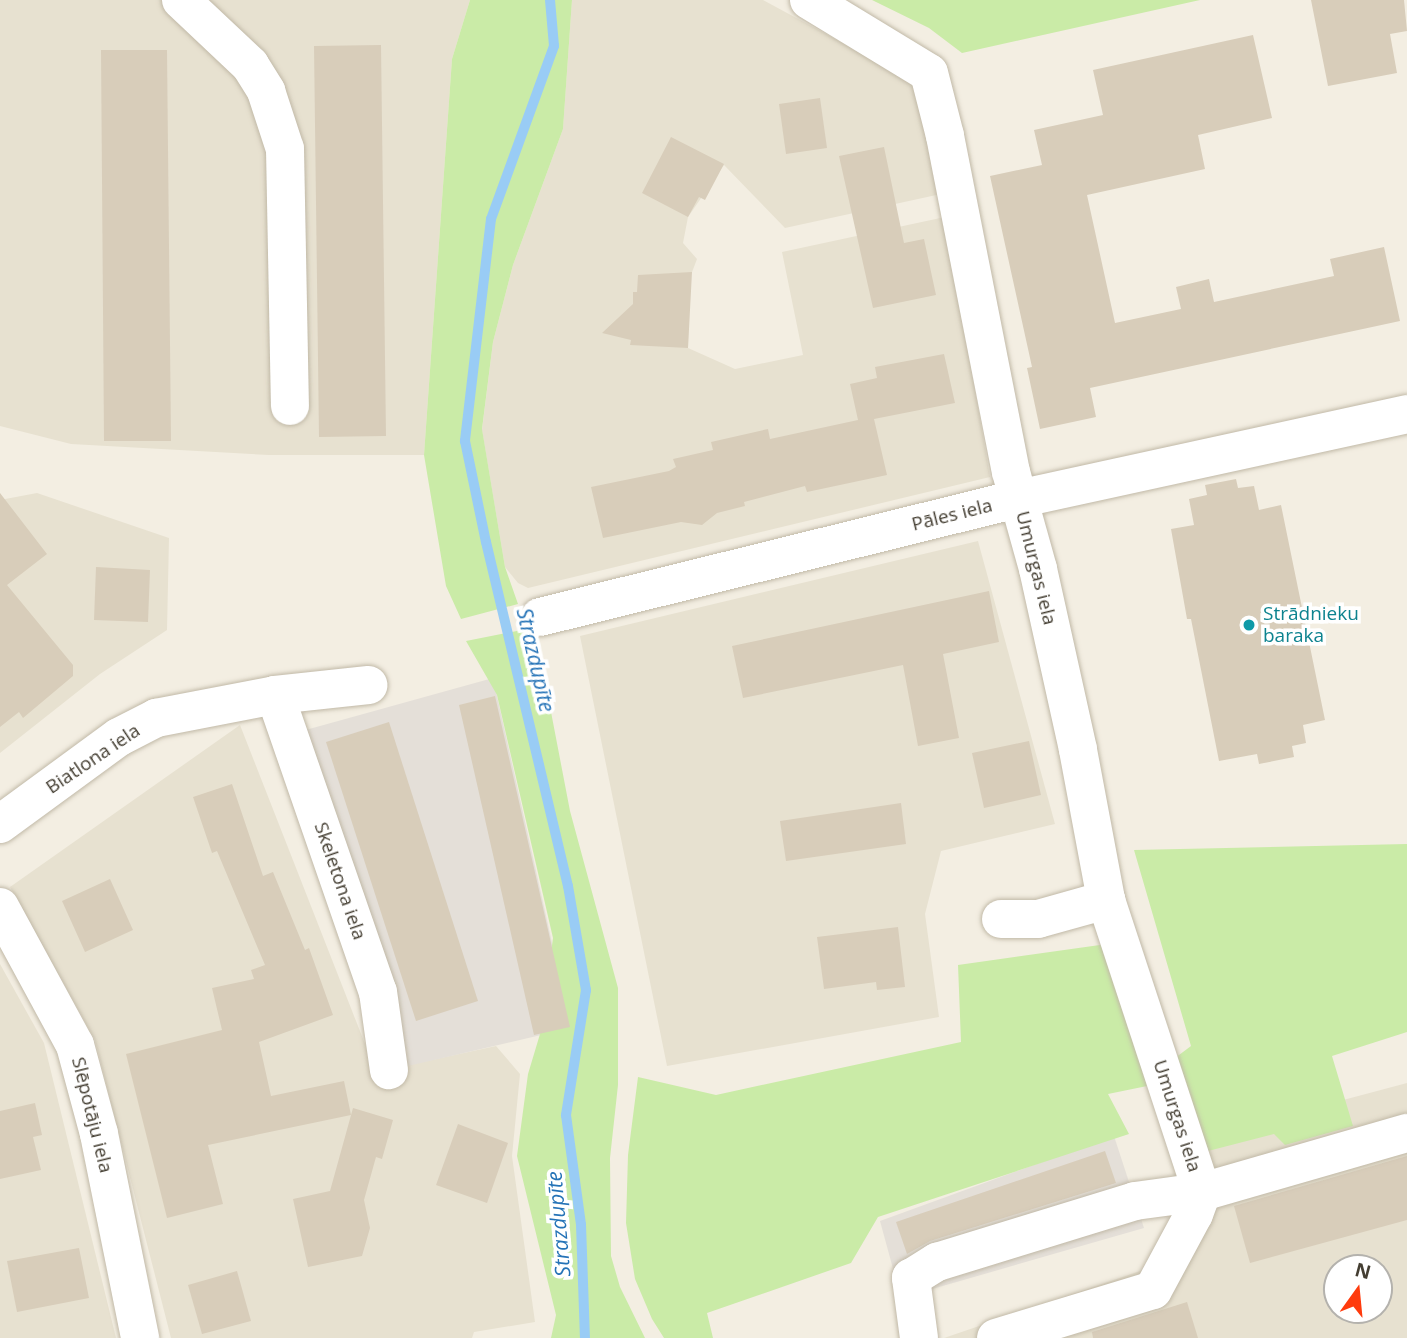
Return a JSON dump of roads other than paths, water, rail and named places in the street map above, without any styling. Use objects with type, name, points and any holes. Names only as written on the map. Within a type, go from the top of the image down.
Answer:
[{"type":"street","points":[[181,0],[250,65],[266,91],[285,149],[290,407]]},
{"type":"street","name":"Umurgas iela","points":[[809,0],[929,73],[945,136],[1018,499],[1038,569],[1106,900],[1202,1192]]},
{"type":"street","name":"Pāles iela","points":[[540,617],[1018,499],[1407,414]]},
{"type":"street","name":"Biatlona iela","points":[[0,824],[119,737],[156,718],[275,695],[368,685]]},
{"type":"street","name":"Skeletona iela","points":[[275,695],[378,992],[389,1070]]},
{"type":"street","points":[[1001,919],[1038,919],[1106,900]]},
{"type":"street","name":"Slēpotāju iela","points":[[0,907],[75,1045],[99,1134],[140,1338]]},
{"type":"street","points":[[919,1338],[911,1278],[937,1262],[1135,1201],[1202,1192],[1407,1133]]},
{"type":"street","points":[[996,1338],[1153,1290],[1194,1214],[1202,1192]]},
{"type":"waterway","name":"Strazdupīte","points":[[550,0],[554,46],[491,219],[465,441],[486,542],[568,886],[586,990],[566,1115],[581,1225],[585,1338]]},
{"type":"place","name":"Strādnieku baraka","points":[[1249,625]]}]
